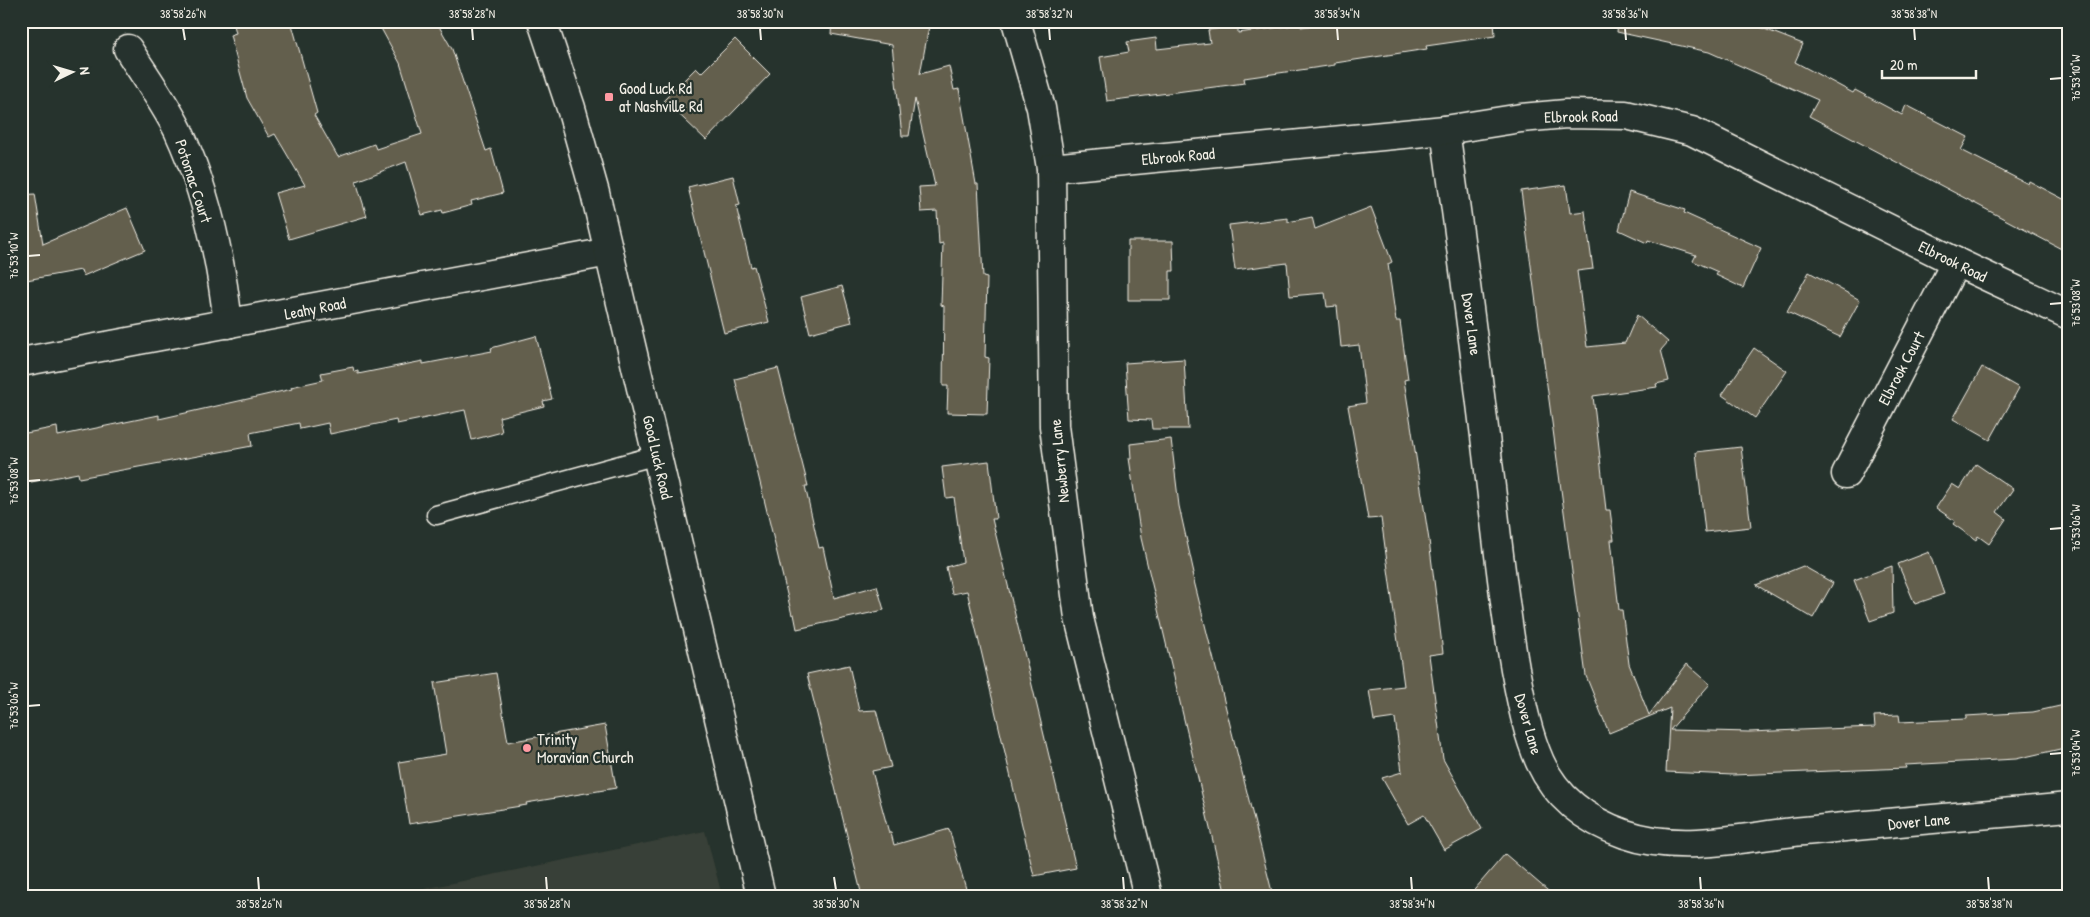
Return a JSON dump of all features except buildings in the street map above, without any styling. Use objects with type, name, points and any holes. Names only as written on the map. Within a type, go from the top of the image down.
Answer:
[{"type":"street","name":"Newberry Lane","points":[[1016,21],[1041,108],[1051,168],[1054,426],[1079,618],[1148,896]]},
{"type":"street","name":"Good Luck Road","points":[[549,23],[609,252],[761,896]]},
{"type":"street","name":"Potomac Court","points":[[128,49],[177,130],[199,186],[224,286],[228,324]]},
{"type":"street","name":"Elbrook Road","points":[[1051,168],[1445,130],[1521,118],[1566,114],[1626,115],[1692,131],[1956,262],[2069,315]]},
{"type":"street","name":"Dover Lane","points":[[1445,130],[1474,340],[1512,649],[1527,723],[1539,760],[1556,790],[1571,805],[1586,816],[1626,834],[1659,841],[1688,842],[1725,841],[1800,831],[2069,807]]},
{"type":"street","name":"Leahy Road","points":[[21,362],[609,252]]},
{"type":"street","name":"Elbrook Court","points":[[1846,474],[1956,262]]},
{"type":"lane","points":[[436,515],[657,455]]},
{"type":"shaded area","points":[[705,831],[722,896],[390,896]]},
{"type":"place","name":"Good Luck Rd at Nashville Rd","points":[[609,97]]},
{"type":"place","name":"Trinity Moravian Church","points":[[527,748]]}]
